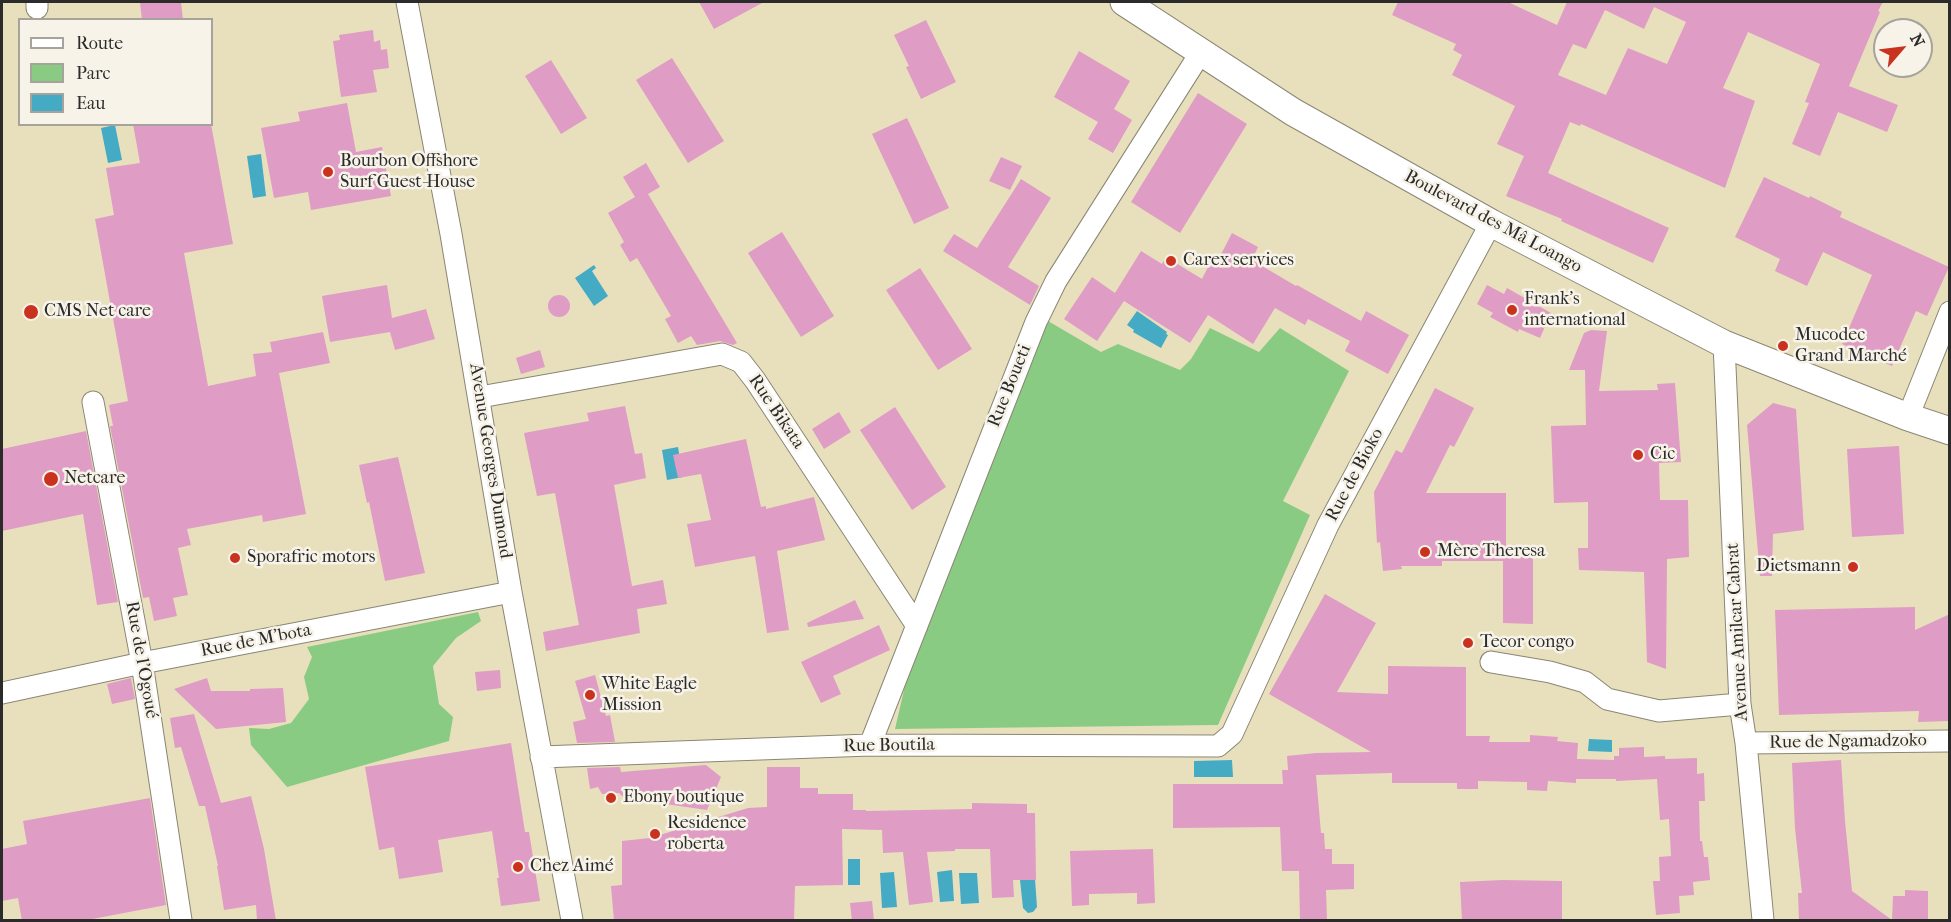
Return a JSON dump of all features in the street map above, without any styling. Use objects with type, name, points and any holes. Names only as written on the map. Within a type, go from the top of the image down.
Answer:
[{"type":"street","name":"Avenue Georges Dumond","points":[[407,2],[451,234],[511,592],[572,921]]},
{"type":"street","name":"Boulevard des Mâ Loango","points":[[1124,2],[1293,112],[1491,223],[1724,344],[1908,417],[1950,431]]},
{"type":"street","name":"Rue Boueti","points":[[870,745],[1041,311],[1056,281],[1201,52]]},
{"type":"street","name":"Rue de Bioko","points":[[1232,734],[1328,525],[1491,223]]},
{"type":"street","points":[[1908,417],[1950,312]]},
{"type":"street","name":"Avenue Amilcar Cabrat","points":[[1724,344],[1740,704],[1746,743],[1763,921]]},
{"type":"street","name":"Rue Bikata","points":[[480,397],[722,354],[741,362],[917,626]]},
{"type":"street","name":"Rue de l'Ogoué","points":[[93,402],[142,663],[182,921]]},
{"type":"street","name":"Rue de M'bota","points":[[2,693],[142,663],[511,592]]},
{"type":"street","points":[[1491,662],[1550,672],[1585,682],[1607,699],[1659,711],[1740,704]]},
{"type":"street","name":"Rue Boutila","points":[[541,757],[870,745],[1218,746],[1232,734]]},
{"type":"street","name":"Rue de Ngamadzoko","points":[[1746,743],[1950,741]]},
{"type":"green space","points":[[1048,321],[1101,352],[1118,344],[1180,370],[1191,359],[1210,328],[1259,352],[1280,328],[1349,371],[1283,501],[1310,515],[1218,725],[895,729],[922,612]]},
{"type":"green space","points":[[478,612],[481,621],[456,638],[433,666],[439,704],[453,717],[449,741],[287,787],[251,745],[249,728],[269,729],[291,723],[309,699],[304,677],[312,657],[307,647]]},
{"type":"water","points":[[115,126],[122,160],[108,163],[101,128]]},
{"type":"water","points":[[261,154],[266,196],[253,198],[247,156]]},
{"type":"water","points":[[594,265],[596,268],[592,271],[608,296],[594,306],[575,278]]},
{"type":"water","points":[[1137,311],[1167,332],[1168,335],[1161,348],[1133,332],[1134,330],[1127,325]]},
{"type":"water","points":[[678,447],[683,477],[667,480],[662,450]]},
{"type":"water","points":[[1589,739],[1612,740],[1612,752],[1588,751]]},
{"type":"water","points":[[1232,760],[1233,777],[1194,777],[1194,761]]},
{"type":"water","points":[[848,859],[860,859],[860,885],[848,885]]},
{"type":"water","points":[[952,870],[954,901],[940,902],[937,872]]},
{"type":"water","points":[[894,872],[897,907],[882,908],[880,873]]},
{"type":"water","points":[[959,873],[977,873],[979,903],[961,904]]},
{"type":"water","points":[[1035,879],[1037,907],[1033,912],[1028,913],[1023,908],[1020,880]]},
{"type":"building","points":[[140,2],[181,2],[183,18],[142,18]]},
{"type":"building","points":[[699,2],[764,2],[714,29]]},
{"type":"building","points":[[1398,2],[1508,2],[1557,25],[1567,2],[1883,2],[1877,18],[1873,18],[1873,29],[1849,86],[1898,105],[1887,132],[1838,112],[1820,156],[1792,144],[1809,103],[1805,102],[1820,64],[1748,32],[1723,88],[1755,101],[1725,188],[1581,124],[1580,126],[1570,122],[1548,173],[1669,228],[1653,263],[1561,221],[1562,219],[1506,196],[1524,156],[1497,144],[1515,106],[1452,75],[1462,55],[1453,50],[1456,44],[1392,15]],"holes":[[[1654,7],[1686,22],[1667,64],[1628,48],[1606,95],[1558,75],[1573,44],[1586,49],[1605,10],[1644,29]]]},
{"type":"building","points":[[926,20],[956,82],[921,99],[894,35]]},
{"type":"building","points":[[373,30],[374,42],[380,40],[381,50],[387,49],[389,68],[373,70],[377,92],[341,97],[333,41],[340,40],[339,35]]},
{"type":"building","points":[[1079,51],[1130,81],[1114,109],[1132,120],[1113,153],[1088,139],[1098,122],[1054,97]]},
{"type":"building","points":[[672,58],[724,141],[688,163],[636,80]]},
{"type":"building","points":[[551,60],[587,118],[561,134],[525,76]]},
{"type":"building","points":[[1198,93],[1247,124],[1180,233],[1131,202]]},
{"type":"building","name":"Bourbon Offshore Surf Guest-House","points":[[347,103],[356,152],[382,147],[391,196],[311,210],[308,192],[274,198],[261,128],[300,121],[298,112]]},
{"type":"building","points":[[907,118],[949,208],[914,224],[872,134]]},
{"type":"building","points":[[133,126],[211,126],[233,244],[184,253],[208,386],[256,376],[253,354],[272,352],[270,342],[323,332],[330,363],[279,373],[306,514],[263,522],[262,515],[187,529],[191,545],[178,548],[188,595],[173,598],[177,616],[154,621],[149,597],[143,598],[110,426],[113,426],[109,405],[128,401],[95,219],[114,215],[106,168],[140,163]]},
{"type":"building","points":[[1001,157],[1022,166],[1010,190],[989,181]]},
{"type":"building","points":[[646,163],[660,187],[648,194],[737,343],[733,345],[720,341],[697,345],[691,336],[678,343],[665,319],[671,316],[637,258],[630,262],[620,245],[624,242],[608,213],[635,197],[623,177]]},
{"type":"building","points":[[1764,177],[1809,198],[1810,196],[1842,212],[1840,217],[1949,267],[1927,316],[1916,311],[1892,366],[1842,344],[1872,275],[1823,252],[1807,286],[1775,271],[1780,259],[1735,237]]},
{"type":"building","points":[[1021,179],[1051,198],[1008,267],[1039,286],[1030,305],[943,251],[954,234],[977,248]]},
{"type":"building","points":[[782,232],[834,316],[801,337],[748,253]]},
{"type":"building","points":[[1232,233],[1258,247],[1252,260],[1296,286],[1361,321],[1366,311],[1409,335],[1388,374],[1345,351],[1350,341],[1308,319],[1305,325],[1275,308],[1253,344],[1208,315],[1190,343],[1124,301],[1097,341],[1064,319],[1092,277],[1115,293],[1141,251],[1162,264],[1166,257],[1202,279],[1211,261],[1216,264]]},
{"type":"building","points":[[920,268],[972,349],[938,370],[886,290]]},
{"type":"building","points":[[387,285],[392,318],[426,309],[435,339],[395,350],[390,332],[330,342],[322,296]]},
{"type":"building","points":[[1487,285],[1504,294],[1507,288],[1551,313],[1540,338],[1519,329],[1518,332],[1490,317],[1493,313],[1477,304]]},
{"type":"building","points":[[555,295],[563,295],[570,302],[570,310],[563,317],[555,317],[548,310],[548,302]]},
{"type":"building","points":[[1591,330],[1607,331],[1599,391],[1658,390],[1657,384],[1675,383],[1681,462],[1659,463],[1660,500],[1688,500],[1689,557],[1667,559],[1666,669],[1647,662],[1644,572],[1579,570],[1578,548],[1588,548],[1588,502],[1554,503],[1551,426],[1586,425],[1585,370],[1569,370],[1584,333]]},
{"type":"building","points":[[540,350],[545,367],[521,374],[516,358]]},
{"type":"building","points":[[1435,388],[1474,408],[1454,447],[1450,445],[1426,493],[1506,493],[1506,554],[1533,554],[1533,624],[1503,623],[1503,561],[1442,561],[1442,566],[1401,566],[1402,569],[1383,571],[1380,542],[1377,543],[1374,492],[1396,450],[1402,453]]},
{"type":"building","points":[[1773,403],[1796,409],[1804,530],[1773,534],[1772,576],[1760,576],[1747,425]]},
{"type":"building","points":[[625,406],[635,454],[642,453],[646,478],[614,485],[632,586],[663,580],[667,604],[637,609],[640,633],[546,651],[543,632],[579,625],[555,493],[537,496],[524,433],[589,421],[587,413]]},
{"type":"building","points":[[895,407],[946,487],[912,510],[860,430]]},
{"type":"building","points":[[839,412],[851,432],[824,449],[812,429]]},
{"type":"building","name":"Netcare","points":[[86,431],[118,602],[97,605],[83,514],[2,531],[2,449]]},
{"type":"building","points":[[746,439],[761,507],[766,506],[766,509],[814,497],[825,540],[777,551],[789,630],[767,633],[755,556],[695,567],[687,524],[711,520],[701,474],[678,478],[673,455]]},
{"type":"building","points":[[1899,446],[1904,534],[1852,537],[1847,449]]},
{"type":"building","points":[[398,457],[425,573],[385,581],[359,465]]},
{"type":"building","points":[[1325,594],[1376,623],[1337,692],[1388,694],[1388,666],[1466,667],[1466,736],[1490,736],[1489,742],[1530,742],[1530,735],[1558,737],[1557,741],[1578,743],[1577,759],[1614,760],[1614,756],[1619,756],[1619,748],[1644,747],[1644,757],[1697,758],[1697,774],[1704,773],[1705,801],[1699,801],[1700,841],[1702,841],[1704,857],[1708,857],[1710,880],[1693,882],[1694,895],[1679,896],[1680,913],[1656,915],[1653,881],[1660,881],[1659,857],[1671,856],[1669,819],[1660,820],[1657,779],[1616,781],[1616,779],[1576,779],[1576,783],[1548,781],[1547,791],[1527,790],[1527,782],[1478,781],[1478,789],[1457,789],[1457,783],[1392,783],[1392,773],[1316,775],[1321,833],[1324,833],[1325,849],[1332,849],[1332,864],[1354,864],[1354,889],[1326,890],[1327,921],[1300,921],[1299,871],[1282,871],[1280,827],[1173,828],[1173,784],[1283,784],[1282,770],[1288,770],[1287,756],[1371,752],[1269,694]]},
{"type":"building","points":[[855,600],[864,619],[808,627],[807,623]]},
{"type":"building","points":[[1915,607],[1915,630],[1950,614],[1950,721],[1918,722],[1919,711],[1779,715],[1775,610]]},
{"type":"building","points":[[879,625],[890,650],[833,676],[841,694],[821,703],[801,662]]},
{"type":"building","points":[[500,670],[501,688],[477,691],[475,672]]},
{"type":"building","points":[[595,675],[606,716],[610,715],[615,742],[577,743],[573,722],[586,719],[575,681]]},
{"type":"building","points":[[131,678],[135,699],[112,704],[107,684]]},
{"type":"building","points":[[207,678],[211,691],[283,688],[286,722],[216,729],[174,689]]},
{"type":"building","points":[[194,714],[221,803],[251,796],[264,849],[276,921],[257,921],[256,905],[224,910],[218,866],[205,806],[199,806],[181,747],[175,748],[170,718]]},
{"type":"building","points":[[511,743],[525,832],[529,832],[540,901],[501,906],[492,831],[438,840],[443,872],[399,879],[394,847],[379,850],[365,767]]},
{"type":"building","points":[[1841,760],[1852,891],[1892,920],[1893,896],[1905,896],[1905,890],[1928,891],[1928,921],[1799,921],[1798,893],[1802,893],[1795,828],[1792,763]]},
{"type":"building","points":[[706,765],[721,777],[707,810],[624,798],[619,793],[602,794],[598,787],[590,789],[587,768],[620,767],[621,772]]},
{"type":"building","points":[[767,767],[800,767],[800,788],[818,788],[818,794],[853,794],[853,810],[972,809],[972,803],[1027,804],[1027,813],[1035,813],[1036,880],[1013,880],[1014,897],[992,898],[990,849],[927,852],[933,902],[909,905],[903,852],[883,853],[882,830],[842,829],[843,885],[795,886],[794,921],[614,921],[611,886],[622,885],[622,841],[650,838],[748,808],[767,807]]},
{"type":"building","points":[[150,798],[166,905],[82,921],[22,921],[18,898],[2,901],[2,849],[27,844],[23,821]]},
{"type":"building","points":[[1153,849],[1155,903],[1137,904],[1137,893],[1089,894],[1089,905],[1072,906],[1070,851]]},
{"type":"building","points":[[1562,881],[1562,921],[1462,921],[1460,882]]},
{"type":"building","points":[[872,901],[874,921],[852,921],[850,903]]},
{"type":"place","name":"Bourbon Offshore Surf Guest-House","points":[[328,172]]},
{"type":"place","name":"Carex services","points":[[1171,261]]},
{"type":"place","name":"Frank's international","points":[[1512,310]]},
{"type":"place","name":"CMS Net care","points":[[31,312]]},
{"type":"place","name":"Mucodec Grand Marché","points":[[1783,346]]},
{"type":"place","name":"Cic","points":[[1638,455]]},
{"type":"place","name":"Netcare","points":[[51,479]]},
{"type":"place","name":"Mère Theresa","points":[[1425,552]]},
{"type":"place","name":"Sporafric motors","points":[[235,558]]},
{"type":"place","name":"Dietsmann","points":[[1853,567]]},
{"type":"place","name":"Tecor congo","points":[[1468,643]]},
{"type":"place","name":"White Eagle Mission","points":[[590,695]]},
{"type":"place","name":"Ebony boutique","points":[[611,798]]},
{"type":"place","name":"Residence roberta","points":[[655,834]]},
{"type":"place","name":"Chez Aimé","points":[[518,867]]}]
